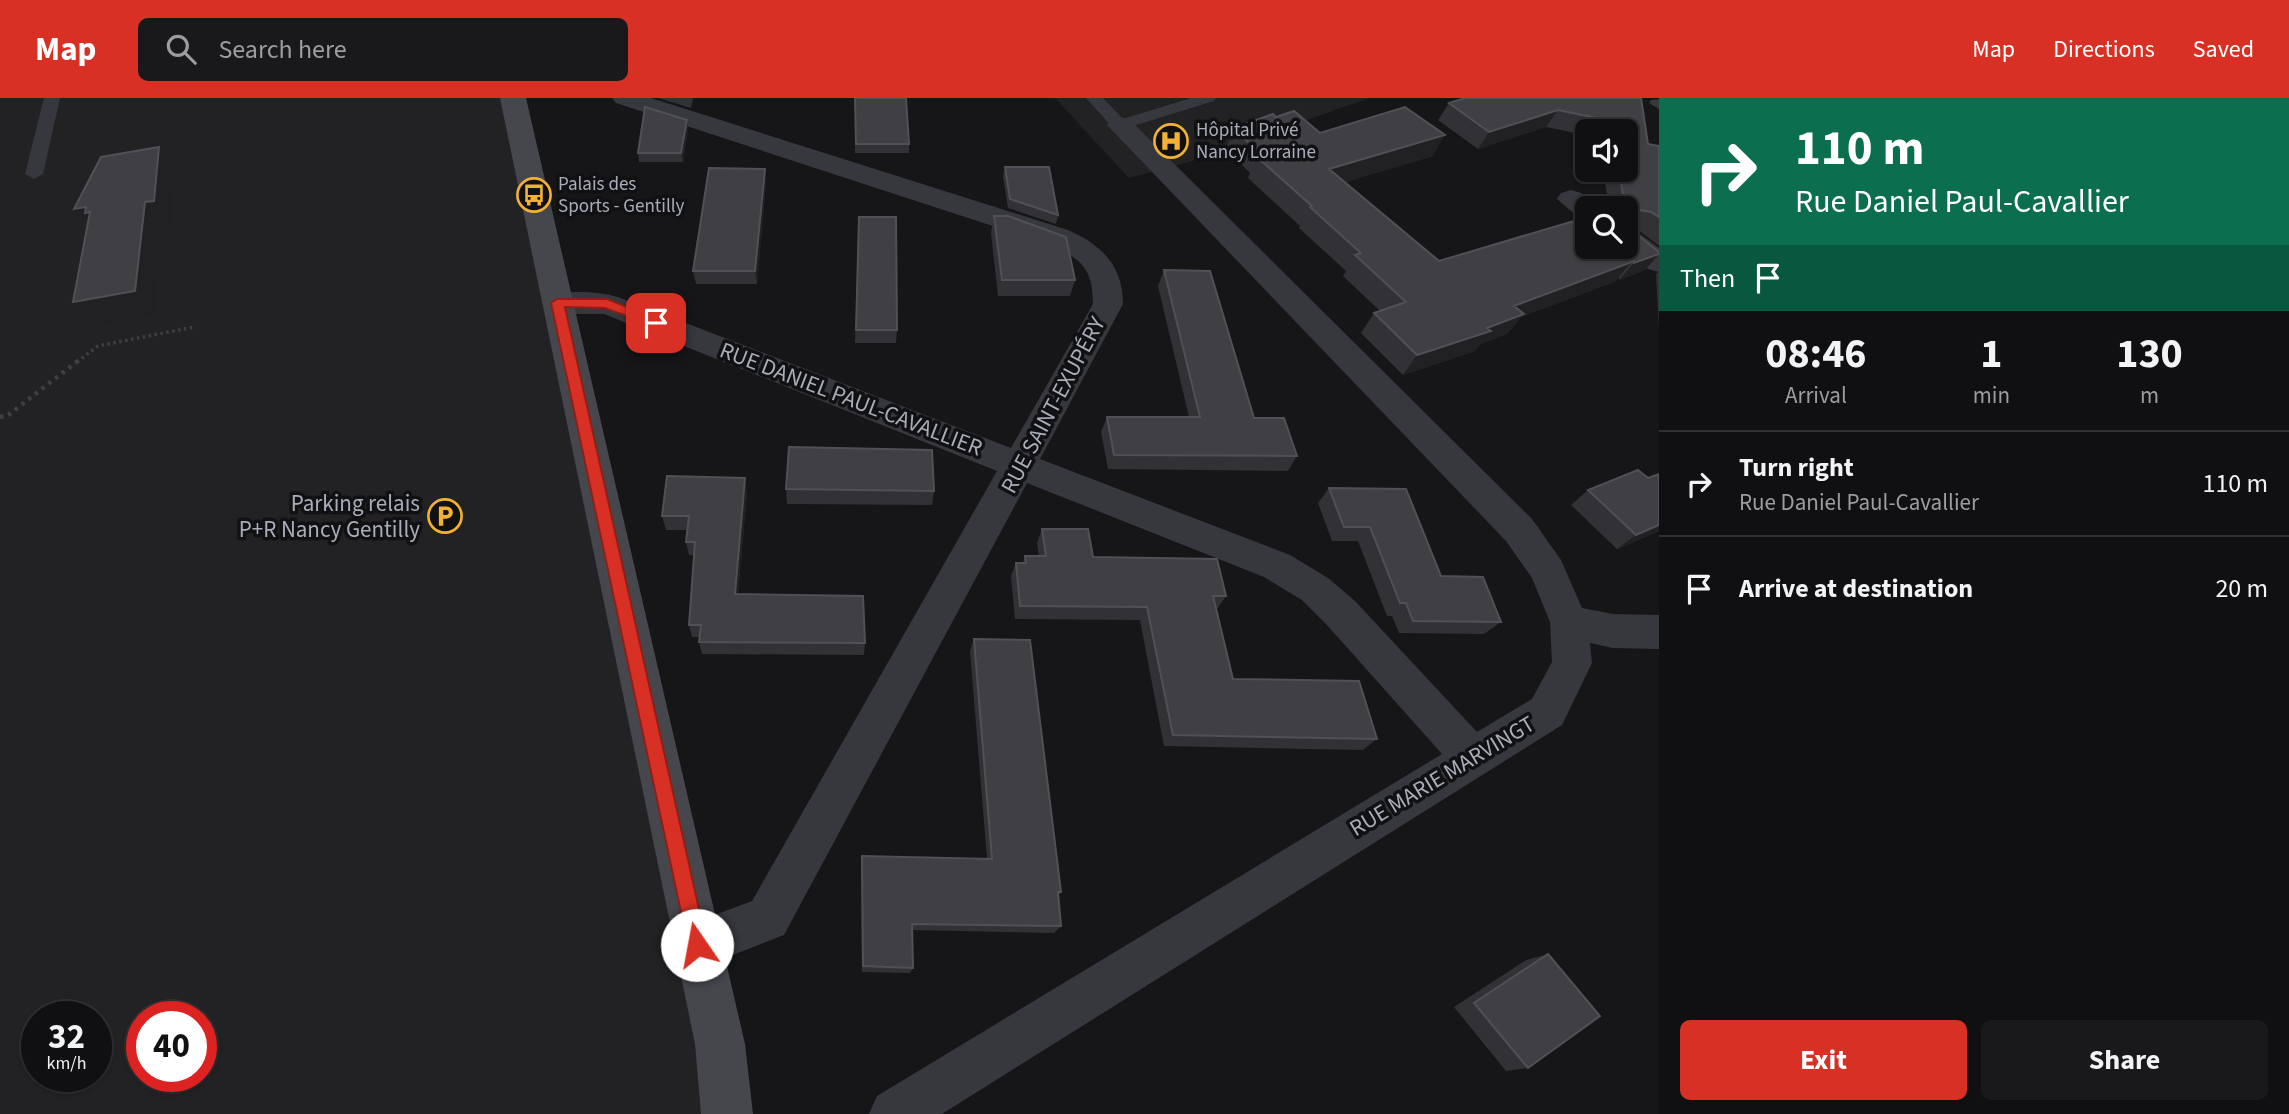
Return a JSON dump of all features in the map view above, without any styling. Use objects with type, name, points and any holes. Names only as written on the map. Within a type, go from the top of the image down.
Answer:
[{"type":"street","points":[[513,98],[720,1044],[727,1114]]},
{"type":"street","name":"RUE SAINT-EXUPÉRY","points":[[625,98],[1058,237],[1077,245],[1092,257],[1103,269],[1109,285],[1108,304],[1021,466],[768,919],[697,945]]},
{"type":"street","name":"RUE MARIE MARVINGT","points":[[895,1114],[1547,712],[1572,663],[1569,621],[1548,571],[1519,530],[1107,111]]},
{"type":"street","points":[[1638,247],[1659,262]]},
{"type":"street","name":"RUE DANIEL PAUL-CAVALLIER","points":[[557,303],[607,304],[1277,566],[1315,589],[1341,613],[1472,757]]},
{"type":"street","points":[[1569,621],[1614,631],[1659,632]]},
{"type":"lane","points":[[34,174],[52,98]]},
{"type":"lane","points":[[1107,111],[1208,98]]},
{"type":"path","points":[[0,417],[7,416],[98,346],[194,327]]},
{"type":"shaded area","points":[[0,98],[525,98],[721,1114],[0,1114]]},
{"type":"shaded area","name":"Hôpital Privé Nancy Lorraine","points":[[1055,98],[1369,98],[1189,162],[1129,178]]},
{"type":"building","points":[[855,98],[906,98],[909,144],[856,144]]},
{"type":"building","points":[[1465,98],[1641,98],[1648,144],[1659,146],[1659,217],[1639,210],[1638,228],[1638,196],[1623,196],[1621,182],[1638,182],[1638,119],[1597,119],[1558,110],[1489,132],[1449,103]]},
{"type":"building","points":[[645,107],[687,120],[681,153],[638,153]]},
{"type":"building","points":[[1405,107],[1445,135],[1329,169],[1439,261],[1575,221],[1575,259],[1628,259],[1632,262],[1514,306],[1524,314],[1487,328],[1491,331],[1417,355],[1374,313],[1406,302],[1355,255],[1361,253],[1257,157],[1262,156],[1234,128],[1273,114],[1276,117],[1294,111],[1320,133]]},
{"type":"building","points":[[159,147],[154,201],[145,202],[135,291],[73,302],[90,212],[85,213],[86,207],[74,209],[101,157]]},
{"type":"building","points":[[1005,167],[1049,167],[1058,215],[1010,199]]},
{"type":"building","points":[[709,168],[765,169],[755,271],[693,271]]},
{"type":"building","points":[[994,216],[1008,216],[1066,237],[1075,280],[1002,280]]},
{"type":"building","points":[[859,217],[896,217],[897,330],[856,330]]},
{"type":"building","points":[[1638,236],[1659,254],[1634,263],[1633,259],[1638,259]]},
{"type":"building","points":[[1164,270],[1210,271],[1254,418],[1284,418],[1297,456],[1114,455],[1107,417],[1200,417]]},
{"type":"building","points":[[789,447],[932,450],[934,491],[786,489]]},
{"type":"building","points":[[1638,470],[1648,478],[1659,474],[1659,525],[1636,535],[1588,490]]},
{"type":"building","points":[[667,476],[745,478],[735,594],[863,596],[865,643],[699,642],[701,625],[689,625],[695,542],[686,542],[689,516],[662,516]]},
{"type":"building","points":[[1329,488],[1406,489],[1441,576],[1483,577],[1501,622],[1413,621],[1406,603],[1400,603],[1370,527],[1344,527]]},
{"type":"building","points":[[1042,529],[1088,529],[1093,557],[1217,559],[1226,596],[1213,596],[1233,679],[1359,681],[1377,739],[1173,735],[1147,607],[1020,606],[1016,563],[1026,563],[1025,556],[1046,556]]},
{"type":"building","points":[[974,639],[1030,640],[1061,892],[1058,892],[1061,926],[912,924],[913,968],[863,966],[862,856],[992,859]]},
{"type":"building","points":[[1548,954],[1600,1016],[1528,1068],[1474,1003]]},
{"type":"place","name":"Hôpital Privé Nancy Lorraine","points":[[1171,141]]},
{"type":"place","name":"Palais des Sports - Gentilly","points":[[534,195]]},
{"type":"place","name":"Parking relais P+R Nancy Gentilly","points":[[445,516]]},
{"type":"route","points":[[656,323],[607,304],[557,303],[697,945]]}]
